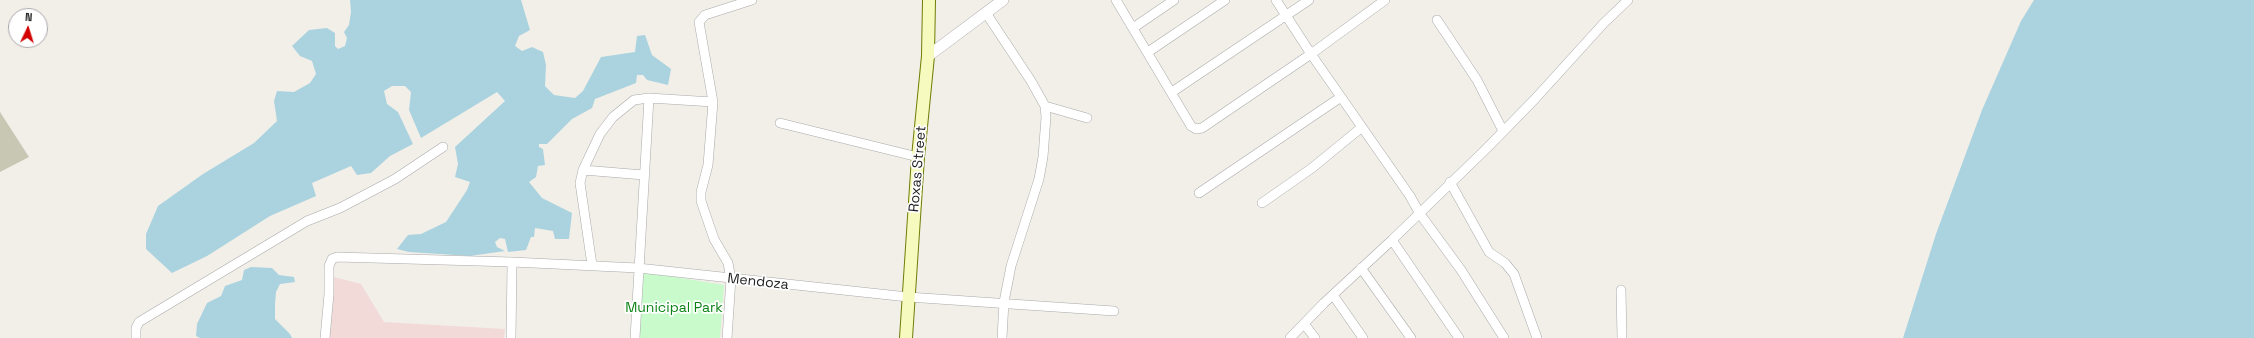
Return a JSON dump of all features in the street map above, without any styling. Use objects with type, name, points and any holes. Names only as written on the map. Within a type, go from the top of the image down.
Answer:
[{"type":"main road","name":"Roxas Street","points":[[906,338],[918,157],[928,56],[929,0]]},
{"type":"street","points":[[727,338],[731,279],[728,263],[714,239],[701,201],[701,192],[708,165],[713,102],[700,33],[700,19],[705,15],[752,0]]},
{"type":"street","points":[[928,56],[1004,0]]},
{"type":"street","points":[[1116,0],[1191,126],[1199,129],[1311,54],[1385,0]]},
{"type":"street","points":[[1133,28],[1174,0]]},
{"type":"street","points":[[1148,52],[1225,0]]},
{"type":"street","points":[[1276,0],[1311,54],[1410,196],[1420,214],[1461,270],[1504,338]]},
{"type":"street","points":[[1172,92],[1309,0]]},
{"type":"street","points":[[1290,338],[1305,325],[1361,268],[1420,214],[1450,182],[1503,132],[1603,24],[1627,1]]},
{"type":"street","points":[[986,13],[1031,81],[1044,106],[1046,141],[1039,179],[1011,266],[1004,302],[1002,338]]},
{"type":"street","points":[[1437,20],[1477,80],[1503,132]]},
{"type":"street","points":[[1199,193],[1341,97]]},
{"type":"street","points":[[592,265],[581,193],[583,170],[600,134],[613,117],[634,100],[649,98],[713,102]]},
{"type":"street","points":[[635,338],[649,98]]},
{"type":"street","points":[[1044,106],[1086,118]]},
{"type":"street","points":[[780,123],[918,157]]},
{"type":"street","points":[[1262,203],[1312,168],[1362,127]]},
{"type":"street","points":[[136,338],[136,328],[139,322],[259,252],[307,221],[340,208],[395,179],[443,147]]},
{"type":"street","points":[[583,170],[644,175]]},
{"type":"street","points":[[1450,182],[1489,252],[1505,263],[1514,274],[1537,338]]},
{"type":"street","points":[[1392,240],[1459,338]]},
{"type":"street","name":"Mendoza","points":[[325,338],[329,294],[329,266],[332,259],[338,257],[512,262],[638,268],[908,297],[1004,302],[1114,311]]},
{"type":"street","points":[[511,338],[512,262]]},
{"type":"street","points":[[1361,268],[1411,338]]},
{"type":"street","points":[[1621,290],[1622,338]]},
{"type":"street","points":[[1333,295],[1363,338]]},
{"type":"street","points":[[1305,325],[1314,338]]},
{"type":"shaded area","points":[[0,112],[29,157],[0,172]]},
{"type":"shaded area","points":[[334,277],[361,284],[384,322],[505,329],[504,338],[329,338]]},
{"type":"green space","name":"Municipal Park","points":[[644,272],[724,285],[720,338],[639,338]]},
{"type":"water","points":[[350,0],[521,0],[530,30],[519,36],[515,46],[522,51],[532,47],[543,52],[546,65],[545,86],[554,95],[575,98],[583,91],[601,57],[635,52],[637,36],[645,35],[652,55],[671,69],[668,85],[647,80],[643,75],[637,75],[636,83],[595,99],[592,108],[572,119],[547,144],[539,144],[539,147],[543,149],[545,165],[538,166],[536,177],[529,182],[542,198],[572,213],[569,239],[555,239],[553,231],[535,228],[534,237],[531,237],[526,250],[508,252],[505,239],[500,238],[495,242],[497,247],[505,251],[470,256],[409,252],[397,249],[408,235],[421,234],[446,222],[467,190],[470,182],[455,177],[458,164],[455,147],[505,101],[497,92],[421,138],[409,110],[411,92],[405,86],[392,86],[384,91],[387,104],[398,112],[413,144],[390,156],[371,173],[357,175],[351,166],[312,183],[316,196],[270,216],[207,256],[172,273],[146,249],[146,234],[158,206],[203,174],[254,143],[277,121],[274,101],[277,91],[294,92],[310,83],[316,74],[312,61],[300,56],[292,46],[309,30],[327,28],[335,33],[335,46],[338,49],[345,46],[347,38],[344,32],[349,25],[351,12]]},
{"type":"water","points":[[2034,0],[2254,0],[2254,338],[1903,338],[1936,234],[1982,110],[2021,21]]},
{"type":"water","points":[[251,267],[272,268],[279,275],[294,277],[295,282],[280,284],[276,292],[275,304],[275,319],[292,338],[200,338],[196,336],[197,324],[207,303],[221,296],[225,286],[242,280],[244,270]]}]
